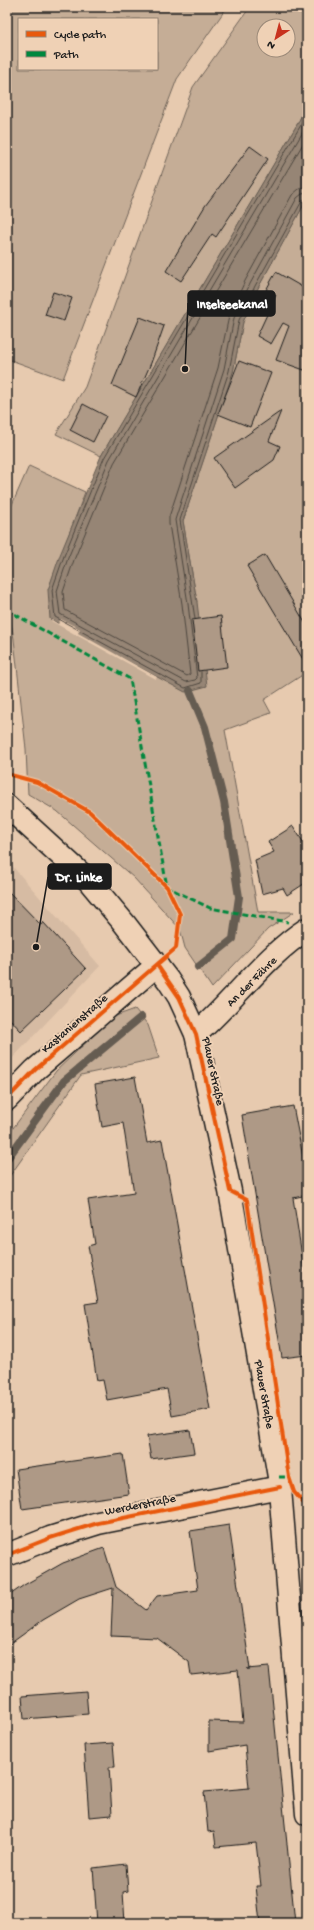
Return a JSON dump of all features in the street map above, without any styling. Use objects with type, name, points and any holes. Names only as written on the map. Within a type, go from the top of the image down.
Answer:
[{"type":"main road","name":"Plauer Straße","points":[[7,806],[89,882],[157,965],[179,997],[196,1034],[230,1191],[280,1487],[307,1814]]},
{"type":"main road","name":"An der Fähre","points":[[196,1034],[218,1015],[260,970],[307,929]]},
{"type":"main road","name":"Kastanienstraße","points":[[7,1098],[35,1070],[157,965]]},
{"type":"main road","name":"Werderstraße","points":[[7,1555],[50,1538],[98,1523],[280,1487]]},
{"type":"shaded area","points":[[7,7],[227,7],[177,79],[63,379],[8,359]]},
{"type":"shaded area","points":[[250,7],[307,7],[307,103],[298,123],[101,456],[56,434],[85,387],[193,87]]},
{"type":"shaded area","points":[[307,199],[307,672],[264,700],[271,713],[225,730],[258,912],[294,912],[268,929],[212,988],[185,948],[180,929],[134,878],[57,811],[28,794],[26,749],[14,639],[7,601],[7,516],[29,466],[85,492],[48,590],[197,602],[183,521],[233,372],[243,322],[258,288]]},
{"type":"shaded area","points":[[7,860],[100,966],[7,1064]]},
{"type":"shaded area","points":[[135,1009],[148,1025],[159,1058],[81,1075],[7,1180],[7,1136],[56,1071],[113,1017]]},
{"type":"water","points":[[307,103],[307,199],[258,288],[243,322],[233,372],[183,521],[197,602],[207,686],[185,692],[50,619],[48,590],[60,555],[101,456],[298,123]]},
{"type":"pier","points":[[61,619],[80,629],[78,633],[157,677],[156,679],[51,621],[52,620],[58,624]]},
{"type":"building","points":[[250,146],[268,159],[216,237],[212,234],[181,281],[166,271],[205,206]]},
{"type":"building","points":[[276,272],[304,288],[305,284],[307,284],[307,371],[276,360],[289,326],[283,323],[271,344],[257,336],[276,295],[266,290]]},
{"type":"building","points":[[53,292],[72,298],[64,321],[45,315]]},
{"type":"building","points":[[140,317],[164,326],[151,363],[136,397],[112,385]]},
{"type":"building","points":[[239,361],[271,373],[250,427],[218,414]]},
{"type":"building","points":[[83,404],[106,416],[93,442],[70,430]]},
{"type":"building","points":[[281,411],[269,441],[280,446],[274,460],[235,488],[214,458]]},
{"type":"building","points":[[265,555],[307,626],[307,666],[247,566]]},
{"type":"building","points":[[221,616],[227,667],[198,671],[192,620]]},
{"type":"building","points":[[293,826],[307,848],[307,882],[287,895],[283,888],[262,894],[255,860],[274,852],[268,842]]},
{"type":"building","points":[[7,890],[41,925],[43,922],[86,969],[21,1031],[7,1016]]},
{"type":"building","points":[[135,1077],[147,1143],[162,1140],[210,1409],[172,1416],[167,1389],[107,1400],[103,1380],[97,1381],[85,1304],[98,1302],[88,1246],[95,1244],[88,1200],[134,1193],[123,1123],[102,1127],[95,1084]]},
{"type":"building","points":[[293,1106],[307,1178],[307,1195],[293,1198],[307,1288],[307,1355],[282,1358],[242,1115]]},
{"type":"building","points":[[190,1430],[194,1453],[151,1459],[147,1436]]},
{"type":"building","points":[[123,1454],[129,1494],[22,1509],[16,1469]]},
{"type":"building","points":[[229,1525],[250,1669],[269,1667],[295,1923],[260,1923],[256,1886],[261,1886],[256,1843],[216,1847],[214,1831],[208,1832],[204,1792],[249,1788],[245,1745],[209,1751],[209,1721],[243,1722],[238,1670],[191,1675],[189,1662],[157,1638],[111,1636],[113,1588],[79,1599],[43,1620],[7,1646],[7,1597],[24,1585],[63,1563],[104,1548],[116,1587],[146,1610],[157,1596],[198,1590],[190,1531]]},
{"type":"building","points":[[86,1691],[88,1714],[24,1719],[22,1696]]},
{"type":"building","points":[[113,1743],[115,1767],[109,1767],[112,1815],[89,1817],[84,1745]]},
{"type":"building","points":[[126,1864],[128,1891],[123,1892],[125,1923],[97,1923],[93,1868]]},
{"type":"waterway","points":[[190,691],[205,727],[224,802],[239,897],[233,939],[198,967]]},
{"type":"waterway","points":[[7,1159],[64,1081],[141,1017]]},
{"type":"marked path","points":[[7,610],[130,679],[167,887],[210,908],[288,922]]},
{"type":"marked path","points":[[279,1477],[289,1477]]},
{"type":"cycle path","points":[[7,774],[37,782],[90,812],[167,887],[180,914],[176,948],[35,1070],[7,1099]]},
{"type":"cycle path","points":[[157,965],[179,997],[196,1034],[230,1191],[247,1200],[289,1477],[294,1492],[307,1507]]},
{"type":"cycle path","points":[[7,1555],[50,1538],[98,1523],[280,1487]]},
{"type":"place","name":"Inselseekanal","points":[[185,369]]},
{"type":"place","name":"Dr. Linke","points":[[36,947]]}]
